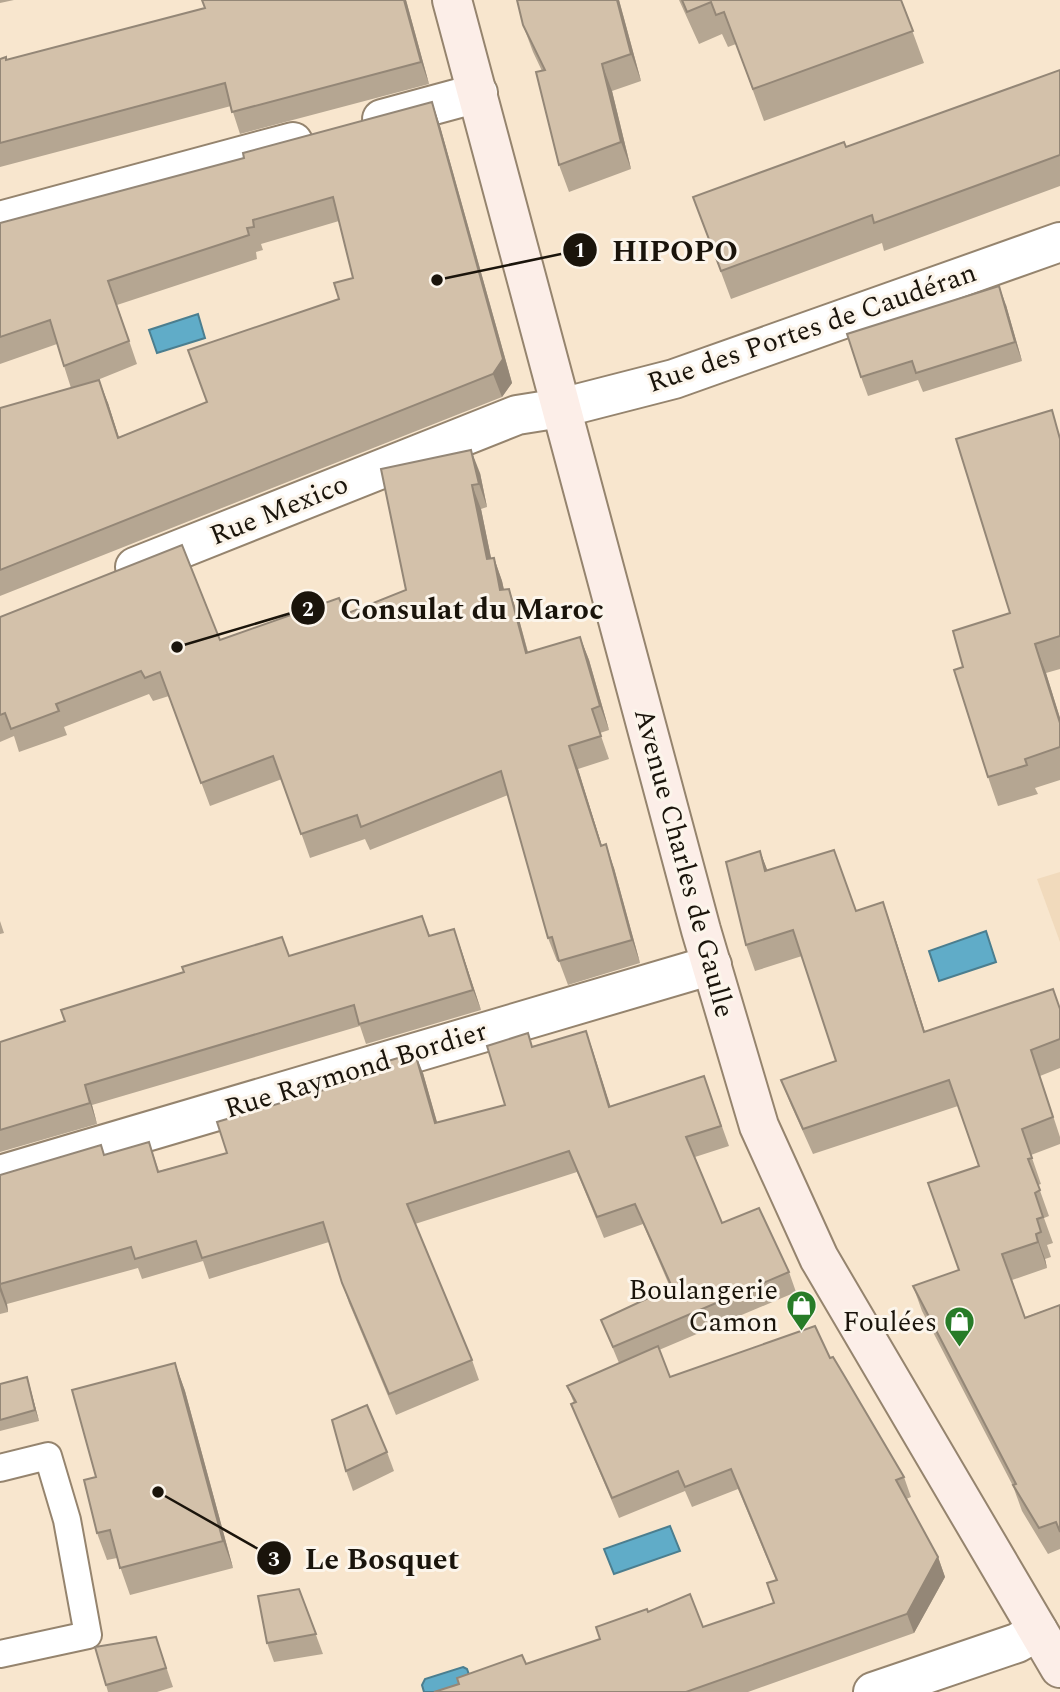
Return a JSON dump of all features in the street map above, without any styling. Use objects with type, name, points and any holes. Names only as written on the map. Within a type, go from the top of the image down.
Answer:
[{"type":"main road","name":"Avenue Charles de Gaulle","points":[[452,0],[712,965],[759,1126],[792,1204],[819,1258],[1060,1668]]},
{"type":"street","points":[[0,221],[478,93]]},
{"type":"street","name":"Rue des Portes de Caudéran","points":[[561,408],[674,379],[1060,242]]},
{"type":"street","name":"Rue Mexico","points":[[101,580],[517,415],[561,408]]},
{"type":"street","name":"Rue Raymond Bordier","points":[[0,1175],[712,965]]},
{"type":"street","points":[[873,1692],[1017,1643],[1038,1631]]},
{"type":"lane","points":[[0,1468],[48,1456],[67,1520],[88,1635],[0,1654]]},
{"type":"shaded area","points":[[1060,872],[1060,942],[1037,879]]},
{"type":"water","points":[[198,314],[205,338],[157,353],[149,330]]},
{"type":"water","points":[[986,931],[996,962],[939,981],[929,951]]},
{"type":"water","points":[[670,1526],[680,1551],[614,1574],[604,1549]]},
{"type":"water","points":[[463,1667],[467,1669],[475,1692],[424,1692],[422,1685],[425,1679]]},
{"type":"building","points":[[202,0],[404,0],[421,62],[232,112],[225,83],[0,143],[0,59],[6,57],[6,60],[205,8]]},
{"type":"building","points":[[517,0],[617,0],[631,54],[602,64],[621,142],[559,165],[536,72],[545,70],[523,25]]},
{"type":"building","points":[[682,0],[901,0],[913,31],[753,89],[724,12],[716,15],[711,2],[687,12]]},
{"type":"building","points":[[1060,70],[1060,155],[874,223],[872,215],[721,271],[693,197],[844,142],[846,147]]},
{"type":"building","points":[[432,102],[503,359],[493,374],[0,570],[0,408],[99,380],[118,438],[207,402],[188,350],[339,299],[334,283],[353,278],[333,197],[253,220],[254,227],[247,228],[249,235],[108,281],[129,341],[64,366],[50,320],[0,337],[0,223],[244,158],[243,153]]},
{"type":"building","points":[[999,286],[1015,342],[916,373],[912,361],[861,377],[847,334]]},
{"type":"building","points":[[1052,410],[1060,439],[1060,636],[1035,644],[1060,723],[1060,747],[1025,759],[1027,765],[988,777],[954,670],[963,667],[953,631],[1010,613],[956,439]]},
{"type":"building","points":[[471,450],[479,484],[472,485],[487,559],[494,558],[500,590],[509,589],[526,653],[580,637],[600,706],[592,709],[601,736],[569,746],[601,846],[606,844],[632,940],[559,961],[552,937],[548,938],[501,771],[361,827],[357,815],[301,834],[273,756],[201,783],[160,672],[145,678],[141,671],[56,704],[59,711],[11,729],[5,713],[0,715],[0,617],[182,545],[220,640],[339,598],[346,614],[406,590],[381,469]]},
{"type":"building","points":[[834,850],[856,911],[883,902],[924,1032],[1053,989],[1060,1009],[1060,1039],[1031,1050],[1053,1117],[1022,1129],[1032,1158],[1028,1159],[1040,1190],[1035,1193],[1043,1217],[1037,1219],[1041,1232],[1036,1234],[1038,1242],[1002,1254],[1025,1318],[1060,1305],[1060,1532],[1056,1522],[1039,1528],[1013,1485],[1016,1484],[913,1286],[959,1270],[928,1183],[979,1166],[949,1080],[803,1129],[781,1080],[836,1061],[793,930],[746,945],[726,862],[760,851],[765,871]]},
{"type":"building","points":[[422,916],[429,936],[454,929],[473,990],[359,1024],[354,1005],[85,1085],[90,1103],[0,1130],[0,1042],[65,1021],[61,1010],[184,972],[182,967],[282,937],[289,956]]},
{"type":"building","points":[[586,1031],[609,1107],[704,1076],[721,1126],[686,1137],[722,1223],[759,1208],[789,1272],[613,1347],[601,1320],[672,1287],[635,1204],[597,1217],[569,1151],[407,1204],[472,1360],[389,1394],[342,1283],[323,1222],[202,1258],[196,1241],[135,1259],[131,1247],[0,1284],[0,1175],[101,1145],[104,1155],[149,1142],[158,1172],[227,1153],[217,1122],[374,1075],[371,1066],[415,1053],[435,1123],[505,1105],[487,1046],[528,1033],[532,1047]]},
{"type":"building","points":[[815,1326],[830,1358],[833,1357],[904,1477],[896,1480],[938,1557],[907,1614],[686,1692],[434,1692],[459,1684],[457,1678],[522,1655],[526,1664],[600,1639],[596,1627],[647,1609],[648,1612],[690,1594],[703,1627],[774,1603],[767,1583],[777,1580],[731,1469],[685,1487],[678,1471],[612,1498],[571,1404],[576,1402],[567,1386],[658,1346],[670,1377]]},
{"type":"building","points":[[175,1363],[223,1541],[120,1568],[110,1530],[97,1533],[84,1480],[96,1477],[72,1390]]},
{"type":"building","points":[[27,1377],[35,1410],[0,1420],[0,1384]]},
{"type":"building","points":[[367,1405],[387,1452],[346,1471],[332,1420]]},
{"type":"building","points":[[299,1589],[316,1634],[267,1643],[258,1596]]},
{"type":"building","points":[[156,1637],[166,1668],[106,1685],[95,1647]]},
{"type":"place","name":"HIPOPO","points":[[437,280]]},
{"type":"place","name":"Consulat du Maroc","points":[[177,647]]},
{"type":"place","name":"Boulangerie Camon","points":[[801,1333]]},
{"type":"place","name":"Foulées","points":[[960,1349]]},
{"type":"place","name":"Le Bosquet","points":[[158,1492]]}]
